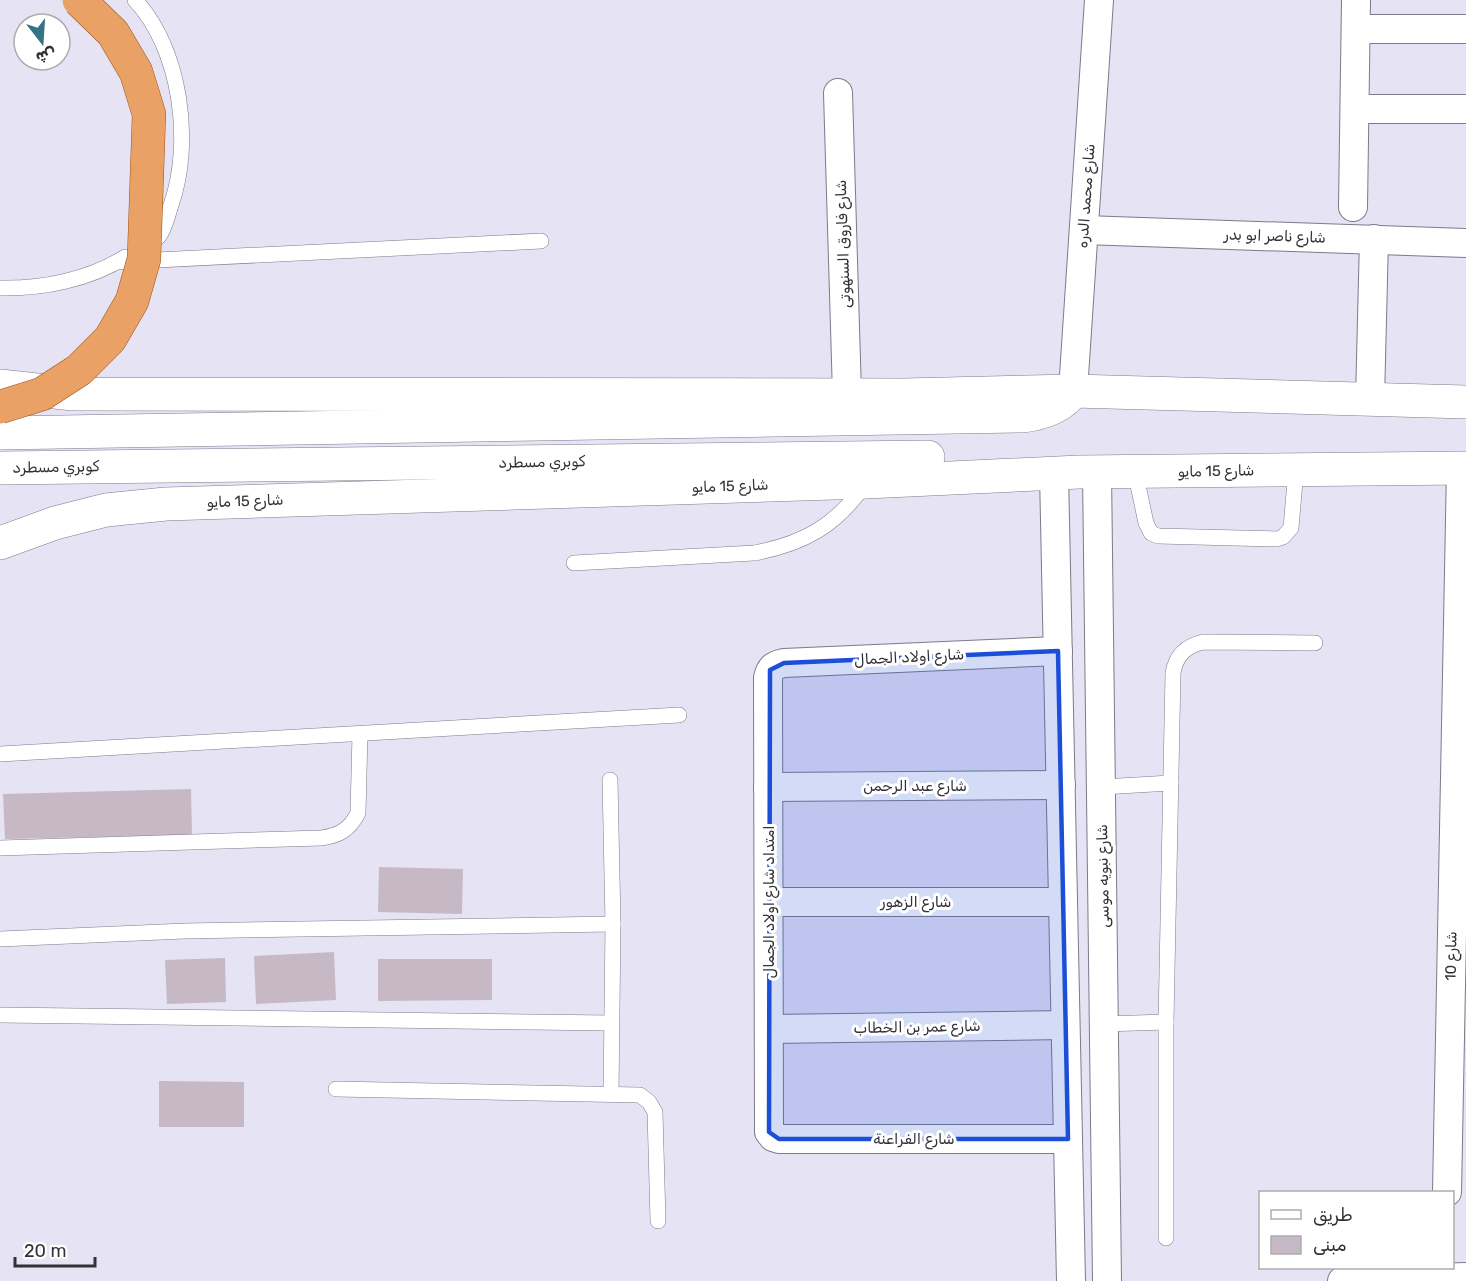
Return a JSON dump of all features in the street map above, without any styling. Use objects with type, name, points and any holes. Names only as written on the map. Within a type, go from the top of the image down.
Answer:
[{"type":"main road","points":[[0,407],[42,394],[79,370],[110,339],[132,301],[144,259],[149,114],[136,72],[113,33],[79,0]]},
{"type":"main road","points":[[0,386],[74,394],[1073,392],[1466,402]]},
{"type":"main road","points":[[0,433],[1022,416],[1036,414],[1061,404],[1073,392]]},
{"type":"main road","name":"كوبري مسطرد","points":[[0,468],[874,470]]},
{"type":"main road","name":"شارع 15 مايو","points":[[0,543],[55,523],[106,510],[166,504],[874,470],[1077,472],[1464,468]]},
{"type":"street","name":"شارع محمد الدره","points":[[1073,392],[1100,0]]},
{"type":"street","points":[[1353,207],[1356,0]]},
{"type":"street","points":[[1356,29],[1466,29]]},
{"type":"street","name":"شارع فاروق السنهوتى","points":[[838,93],[847,394]]},
{"type":"street","points":[[1355,109],[1466,109]]},
{"type":"street","name":"شارع ناصر ابو بدر","points":[[1084,230],[1466,243]]},
{"type":"street","points":[[1370,400],[1374,239]]},
{"type":"street","name":"شارع 10","points":[[1447,1191],[1459,926],[1464,468]]},
{"type":"street","points":[[1071,1281],[1058,651],[1077,472]]},
{"type":"street","name":"شارع نبويه موسى","points":[[1077,472],[1101,787],[1107,1281]]},
{"type":"street","name":"شارع اولاد الجمال","points":[[768,678],[770,670],[784,663],[1058,651]]},
{"type":"street","name":"امتداد شارع اولاد الجمال","points":[[768,678],[770,1125]]},
{"type":"street","name":"شارع عبد الرحمن","points":[[768,787],[1061,785]]},
{"type":"street","name":"شارع الزهور","points":[[769,902],[1063,902]]},
{"type":"street","name":"شارع عمر بن الخطاب","points":[[769,1029],[1065,1025]]},
{"type":"street","name":"شارع الفراعنة","points":[[770,1125],[769,1132],[773,1137],[779,1139],[1068,1139]]},
{"type":"street","points":[[1341,1281],[1373,1281],[1452,1274]]},
{"type":"lane","points":[[0,288],[19,289],[69,281],[117,262],[160,235],[176,190],[182,143],[178,96],[165,50],[142,8],[135,0]]},
{"type":"lane","points":[[117,262],[541,241]]},
{"type":"lane","points":[[574,563],[754,552],[795,543],[832,521],[845,509],[874,470]]},
{"type":"lane","points":[[1135,471],[1146,523],[1151,533],[1158,536],[1277,539],[1283,537],[1291,528],[1296,470]]},
{"type":"lane","points":[[1166,1238],[1166,1022],[1173,673],[1179,656],[1186,649],[1203,642],[1315,643]]},
{"type":"lane","points":[[0,754],[679,715]]},
{"type":"lane","points":[[0,848],[321,838],[340,834],[354,821],[358,813],[360,734]]},
{"type":"lane","points":[[610,780],[613,924],[611,1094]]},
{"type":"lane","points":[[1101,787],[1171,783]]},
{"type":"lane","points":[[0,939],[185,931],[613,924]]},
{"type":"lane","points":[[0,1015],[611,1023]]},
{"type":"lane","points":[[1104,1024],[1166,1022]]},
{"type":"lane","points":[[336,1089],[640,1095],[649,1102],[655,1112],[658,1221]]},
{"type":"highlighted area","points":[[1058,651],[1068,1139],[779,1139],[769,1132],[770,670],[784,663]]},
{"type":"building","points":[[191,789],[192,835],[5,839],[3,794]]},
{"type":"building","points":[[379,867],[463,869],[462,914],[378,912]]},
{"type":"building","points":[[334,952],[336,1000],[256,1004],[254,956]]},
{"type":"building","points":[[225,958],[226,1002],[167,1004],[165,960]]},
{"type":"building","points":[[378,959],[492,959],[492,1000],[378,1001]]},
{"type":"building","points":[[159,1081],[244,1082],[244,1127],[159,1127]]}]
